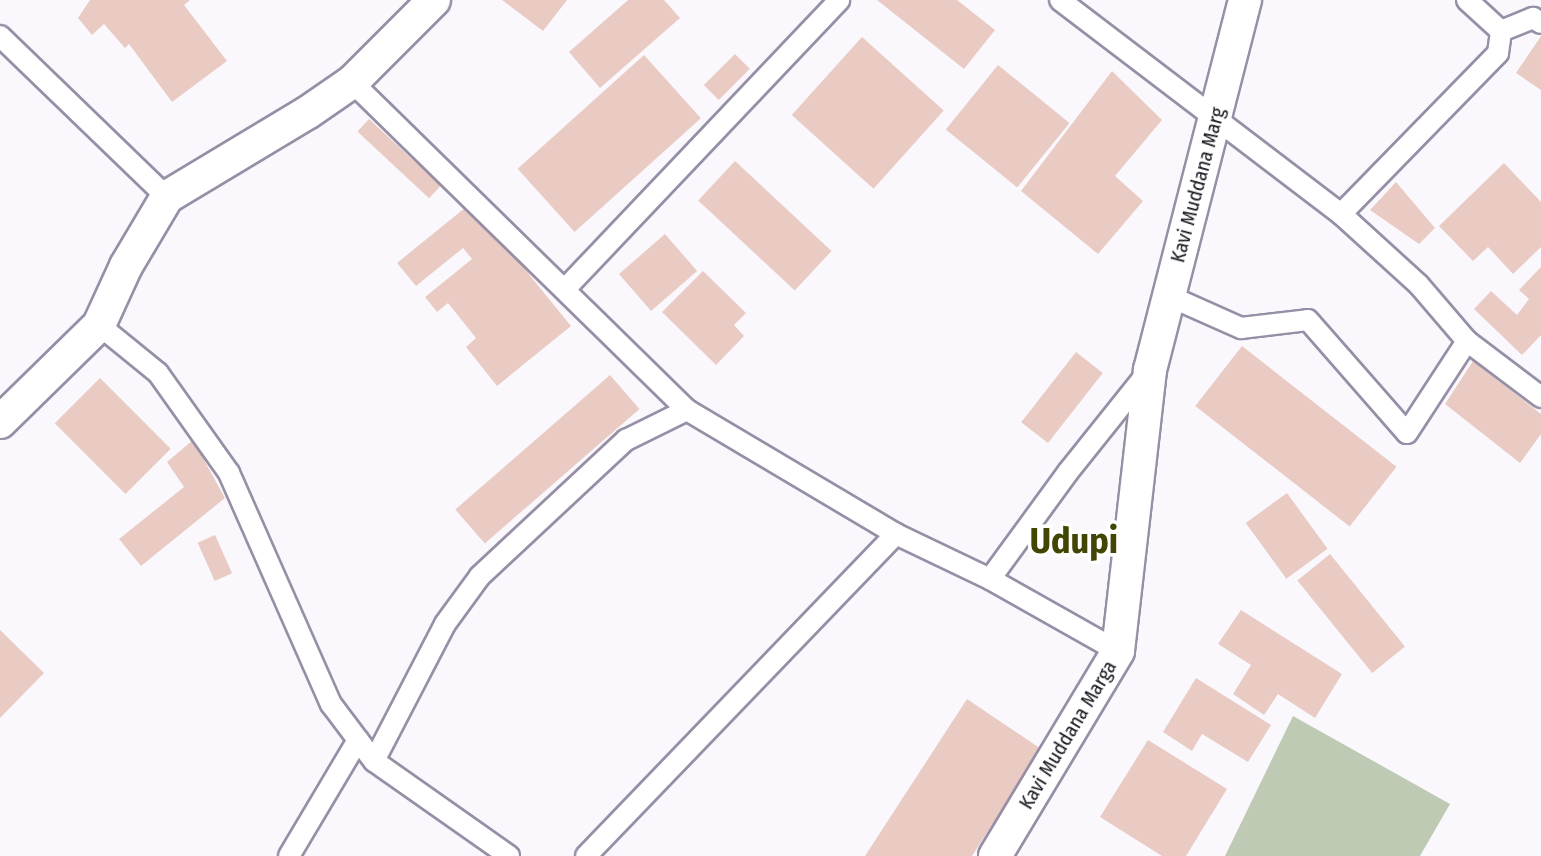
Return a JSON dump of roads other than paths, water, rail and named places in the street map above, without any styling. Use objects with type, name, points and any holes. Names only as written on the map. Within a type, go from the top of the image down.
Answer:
[{"type":"main road","points":[[0,422],[99,325],[126,266],[167,197],[307,113],[352,82],[434,0]]},
{"type":"main road","name":"Kavi Muddana Marg","points":[[1150,370],[1245,0]]},
{"type":"main road","name":"Kavi Muddana Marga","points":[[995,856],[1118,651],[1150,370]]},
{"type":"street","points":[[566,288],[839,0]]},
{"type":"street","points":[[1060,0],[1341,214],[1419,285],[1467,341],[1541,397]]},
{"type":"street","points":[[1467,0],[1501,31]]},
{"type":"street","points":[[1501,31],[1533,18],[1541,23]]},
{"type":"street","points":[[1341,214],[1498,53],[1501,31]]},
{"type":"street","points":[[0,36],[167,197]]},
{"type":"street","points":[[352,82],[566,288],[687,410],[896,534],[990,579],[1118,651]]},
{"type":"street","points":[[1169,296],[1241,328],[1308,320],[1407,433],[1467,341]]},
{"type":"street","points":[[99,325],[158,373],[229,473],[331,704],[374,761],[509,856]]},
{"type":"street","points":[[990,579],[1068,472],[1150,370]]},
{"type":"street","points":[[374,761],[445,624],[480,576],[626,440],[687,410]]},
{"type":"street","points":[[586,856],[896,534]]},
{"type":"street","points":[[289,856],[358,740]]},
{"type":"district","name":"Udupi","points":[[1074,542]]}]
